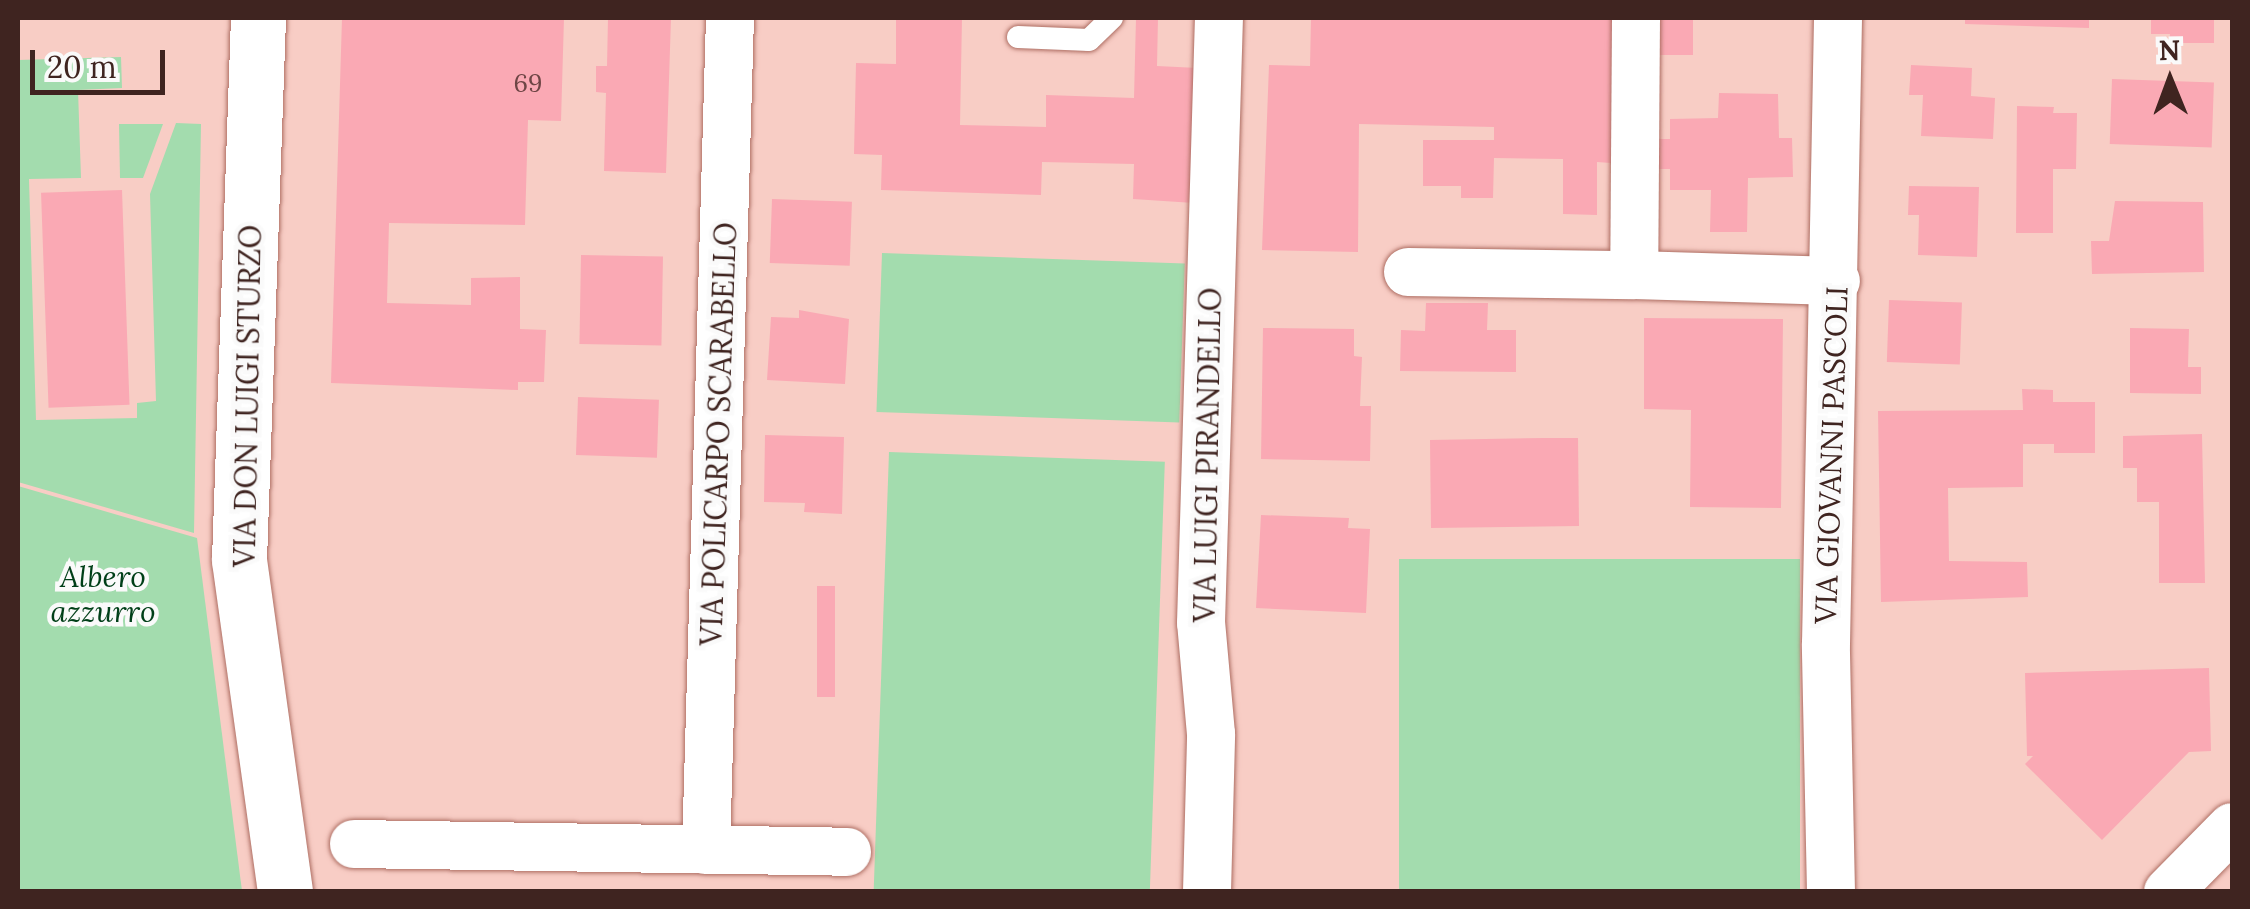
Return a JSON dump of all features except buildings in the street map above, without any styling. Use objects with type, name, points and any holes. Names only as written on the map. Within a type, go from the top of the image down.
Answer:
[{"type":"street","name":"VIA DON LUIGI STURZO","points":[[258,18],[239,560],[285,892]]},
{"type":"street","name":"VIA POLICARPO SCARABELLO","points":[[706,850],[730,18]]},
{"type":"street","name":"VIA LUIGI PIRANDELLO","points":[[1207,892],[1211,734],[1201,622],[1220,18]]},
{"type":"street","points":[[1634,275],[1636,18]]},
{"type":"street","name":"VIA GIOVANNI PASCOLI","points":[[1832,892],[1826,644],[1836,281],[1838,18]]},
{"type":"street","points":[[1408,272],[1836,281]]},
{"type":"street","points":[[2168,892],[2232,827]]},
{"type":"street","points":[[354,844],[848,852]]},
{"type":"lane","points":[[1018,37],[1089,40],[1112,18]]},
{"type":"green space","points":[[121,57],[122,88],[78,90],[81,178],[29,179],[36,420],[137,418],[137,403],[156,401],[150,194],[176,123],[201,124],[194,533],[18,482],[18,60]]},
{"type":"green space","points":[[119,124],[163,124],[143,178],[120,178]]},
{"type":"green space","points":[[882,253],[1185,264],[1179,422],[876,412]]},
{"type":"green space","points":[[889,452],[1165,462],[1150,892],[874,890]]},
{"type":"green space","name":"Albero azzurro","points":[[18,486],[197,538],[242,891],[18,891]]},
{"type":"green space","points":[[1399,559],[1800,559],[1800,891],[1399,891]]}]
